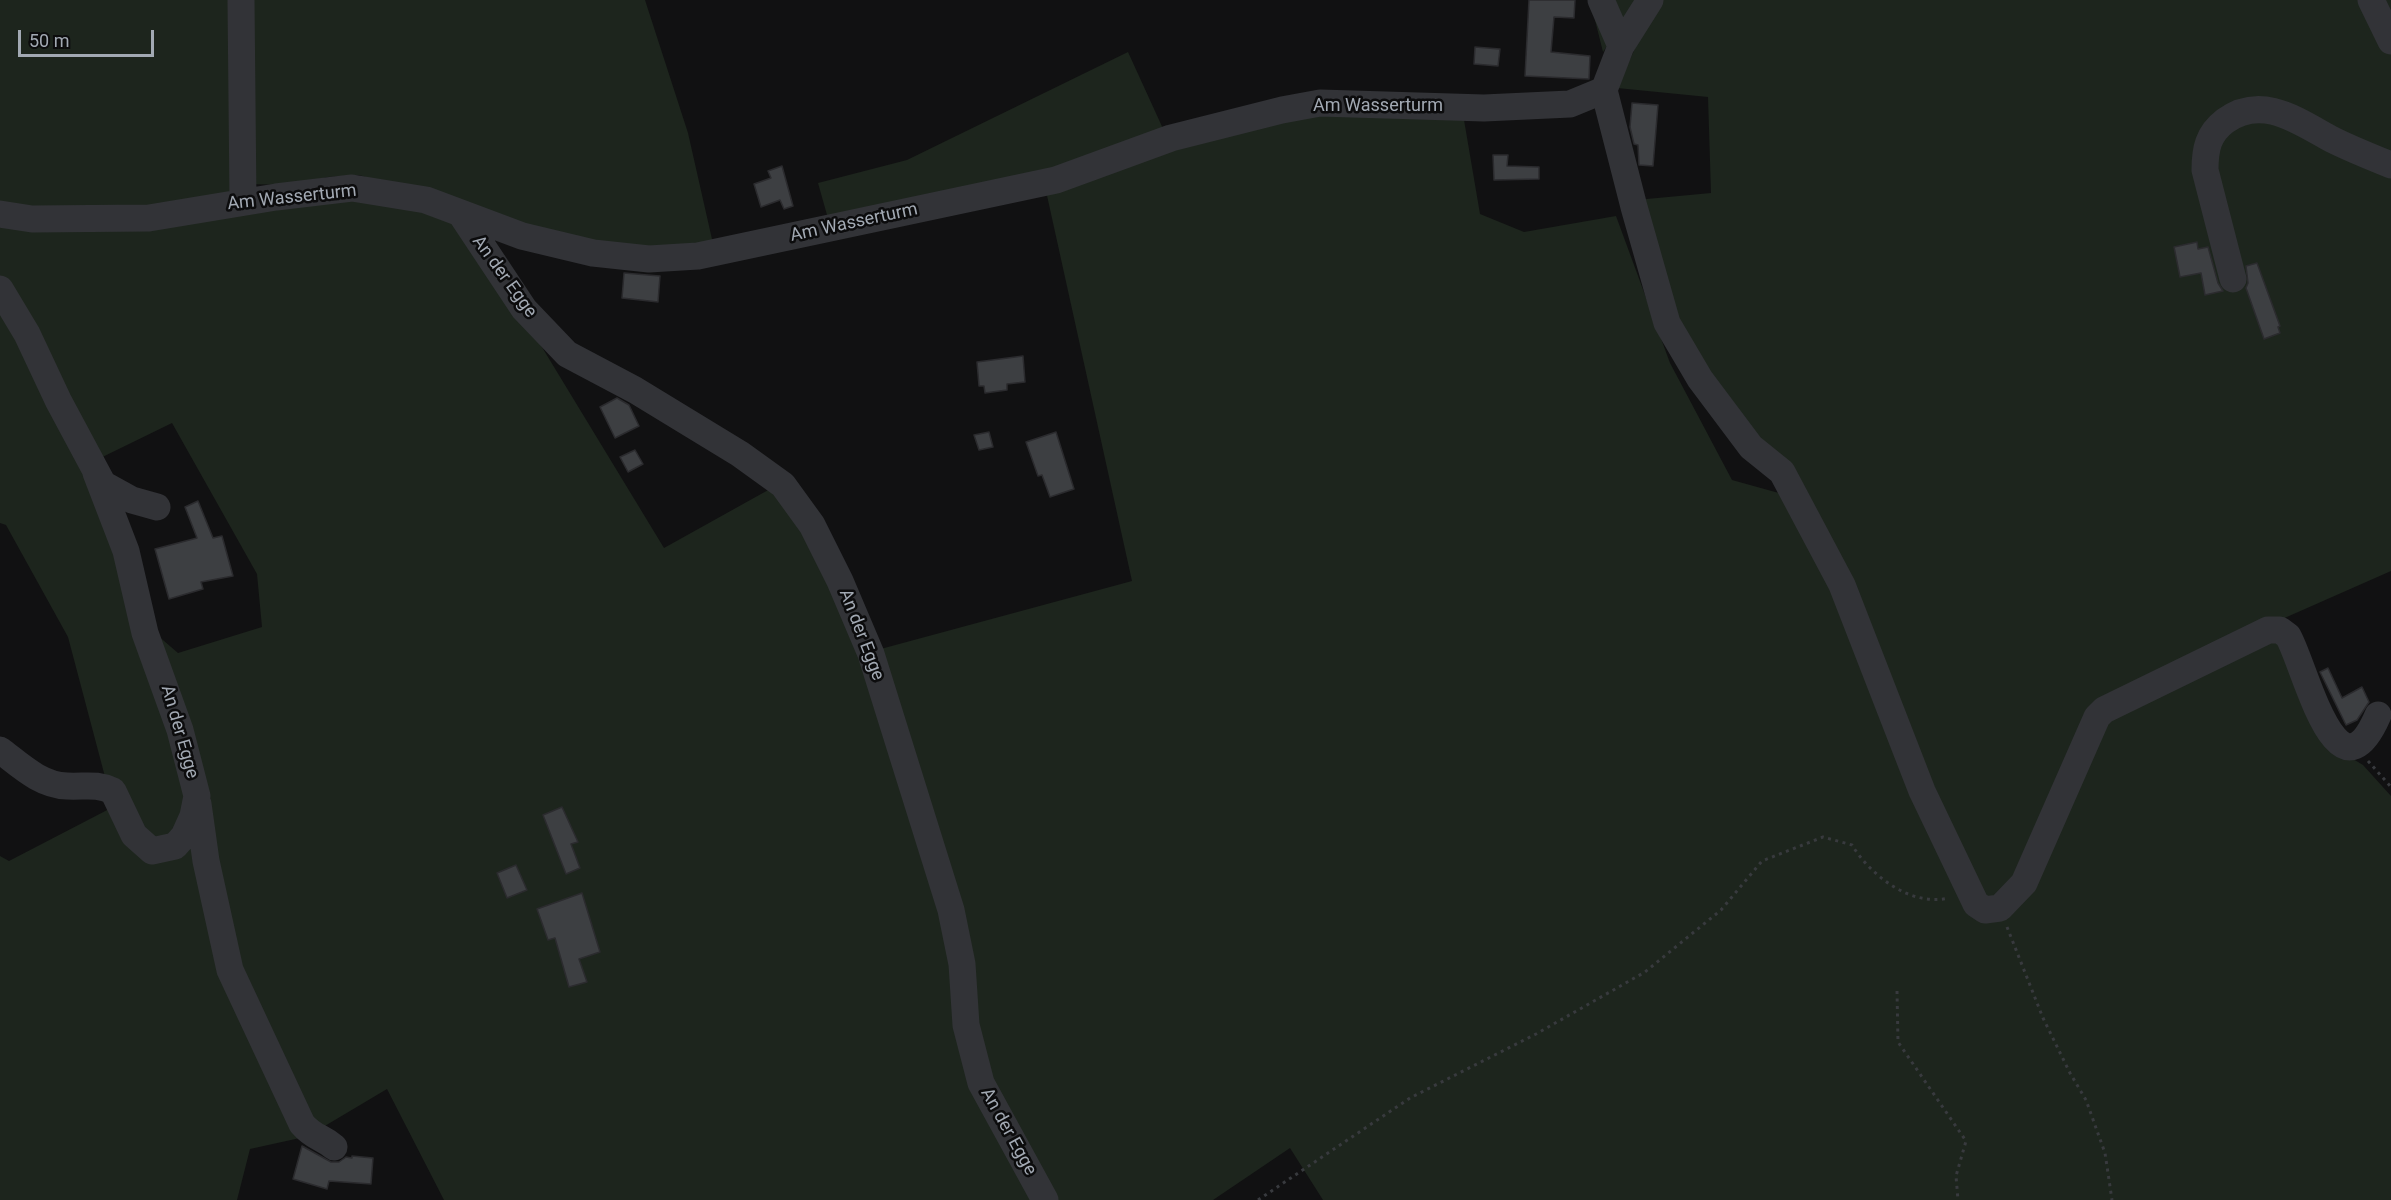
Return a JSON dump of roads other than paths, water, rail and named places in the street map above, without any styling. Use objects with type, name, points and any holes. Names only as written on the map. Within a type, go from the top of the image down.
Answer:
[{"type":"street","points":[[241,0],[243,202]]},
{"type":"street","points":[[1601,0],[1621,46]]},
{"type":"street","points":[[1650,0],[1621,46],[1604,90],[1634,207],[1668,323],[1700,379],[1751,447],[1782,472],[1842,585],[1922,791],[1973,893],[1976,904],[1985,910],[2000,908],[2024,883],[2088,732],[2104,710],[2242,642],[2268,630],[2280,630],[2288,636],[2329,734],[2343,746],[2355,746],[2368,736],[2378,715]]},
{"type":"street","points":[[2371,0],[2391,41]]},
{"type":"street","name":"Am Wasserturm","points":[[0,214],[32,219],[149,218],[243,202],[352,188],[426,200],[522,236],[593,253],[649,259],[698,256],[1056,180],[1171,138],[1282,110],[1320,103],[1484,108],[1570,104],[1604,90]]},
{"type":"street","points":[[2233,279],[2205,170],[2210,136],[2229,118],[2252,109],[2278,111],[2334,140],[2391,165]]},
{"type":"street","name":"An der Egge","points":[[461,214],[524,309],[567,354],[635,390],[740,453],[783,485],[812,525],[840,581],[871,654],[951,910],[962,964],[966,1025],[981,1083],[1045,1200]]},
{"type":"street","name":"An der Egge","points":[[0,289],[27,334],[96,474],[126,551],[145,633],[180,729],[197,796],[193,816],[184,836],[175,846],[152,851],[134,835],[113,791],[100,785],[65,786],[43,779],[24,770],[0,750]]},
{"type":"street","points":[[96,474],[103,484],[132,500],[157,507]]},
{"type":"street","points":[[197,796],[207,861],[230,969],[302,1124],[313,1137],[326,1140],[334,1147]]}]
